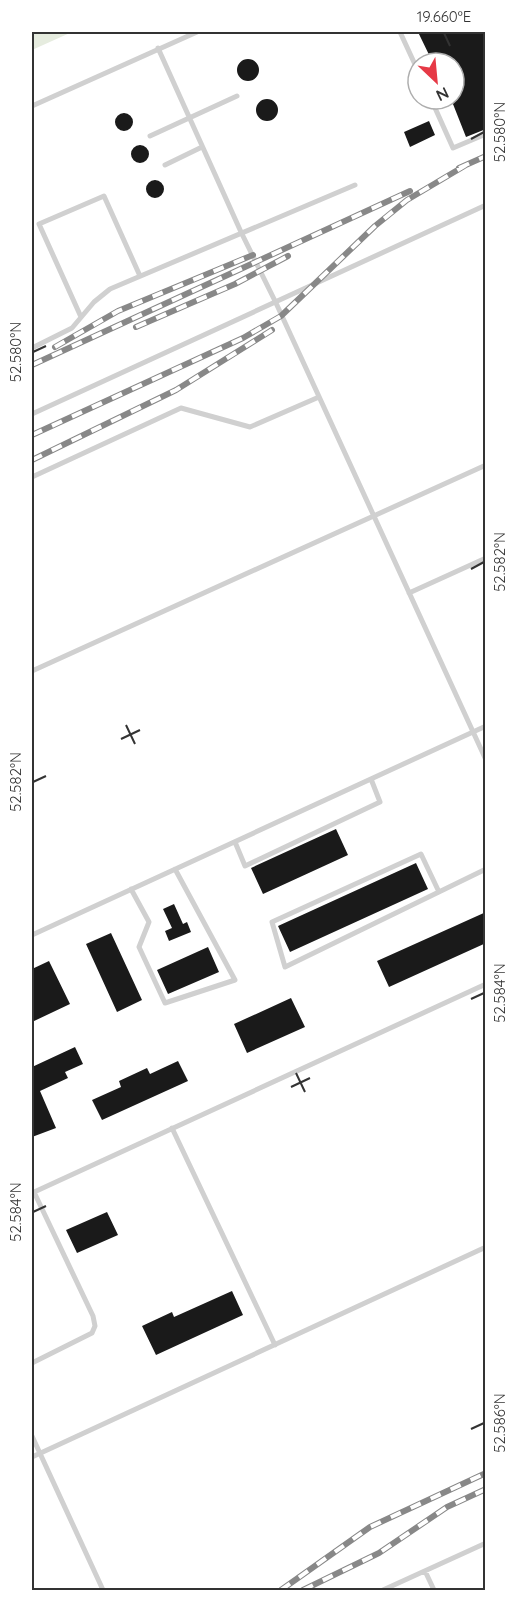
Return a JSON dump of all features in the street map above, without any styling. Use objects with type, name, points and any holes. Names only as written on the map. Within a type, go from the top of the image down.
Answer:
[{"type":"lane","points":[[32,106],[196,32]]},
{"type":"lane","points":[[400,32],[409,51]]},
{"type":"lane","points":[[158,48],[486,760]]},
{"type":"lane","points":[[150,136],[237,96]]},
{"type":"lane","points":[[436,111],[453,148],[486,134]]},
{"type":"lane","points":[[165,165],[202,147]]},
{"type":"lane","points":[[32,348],[72,328],[110,289],[355,185]]},
{"type":"lane","points":[[81,317],[39,224],[104,196],[140,276]]},
{"type":"lane","points":[[32,414],[486,205]]},
{"type":"lane","points":[[32,477],[181,408],[250,428],[319,397]]},
{"type":"lane","points":[[32,671],[486,465]]},
{"type":"lane","points":[[409,593],[486,558]]},
{"type":"lane","points":[[32,935],[486,726]]},
{"type":"lane","points":[[235,842],[245,866],[380,802],[371,779]]},
{"type":"lane","points":[[439,892],[421,854],[272,922],[285,967],[398,912],[439,892],[486,869]]},
{"type":"lane","points":[[131,889],[149,922],[140,947],[165,1003],[235,980],[176,869]]},
{"type":"lane","points":[[32,1363],[92,1333],[95,1326],[93,1316],[33,1193],[486,984]]},
{"type":"lane","points":[[172,1128],[275,1345]]},
{"type":"lane","points":[[32,1457],[486,1247]]},
{"type":"lane","points":[[32,1436],[103,1590]]},
{"type":"lane","points":[[382,1590],[486,1543]]},
{"type":"lane","points":[[424,1571],[434,1590]]},
{"type":"shaded area","points":[[32,32],[72,32],[32,50]]},
{"type":"building","points":[[418,32],[486,32],[486,129],[466,137],[456,111],[466,111],[466,51],[427,51]]},
{"type":"building","points":[[248,59],[256,62],[259,70],[256,78],[248,81],[240,78],[237,70],[240,62]]},
{"type":"building","points":[[267,99],[275,102],[278,110],[275,118],[267,121],[259,118],[256,110],[259,102]]},
{"type":"building","points":[[124,113],[130,116],[133,122],[130,128],[124,131],[118,128],[115,122],[118,116]]},
{"type":"building","points":[[429,121],[435,135],[410,147],[404,132]]},
{"type":"building","points":[[136,145],[144,145],[149,150],[147,161],[136,163],[131,158],[131,150]]},
{"type":"building","points":[[155,180],[163,185],[164,189],[159,197],[155,198],[147,193],[146,189],[151,181]]},
{"type":"building","points":[[336,829],[348,855],[263,894],[251,868]]},
{"type":"building","points":[[416,863],[428,889],[290,952],[278,926]]},
{"type":"building","points":[[174,904],[183,924],[187,922],[191,932],[169,941],[165,931],[172,928],[163,909]]},
{"type":"building","points":[[486,912],[486,943],[389,987],[377,961]]},
{"type":"building","points":[[111,933],[142,1000],[117,1012],[86,944]]},
{"type":"building","points":[[208,947],[219,972],[168,994],[157,970]]},
{"type":"building","points":[[49,961],[70,1004],[32,1022],[32,969]]},
{"type":"building","points":[[291,998],[305,1027],[247,1053],[234,1024]]},
{"type":"building","points":[[75,1047],[83,1064],[65,1072],[68,1078],[40,1091],[56,1128],[32,1137],[32,1067]]},
{"type":"building","points":[[178,1061],[188,1081],[102,1120],[92,1100],[121,1087],[119,1081],[147,1068],[150,1074]]},
{"type":"building","points":[[107,1212],[118,1235],[77,1253],[66,1230]]},
{"type":"building","points":[[232,1291],[243,1315],[156,1355],[142,1326],[172,1312],[174,1317]]},
{"type":"railway","points":[[459,168],[486,156]]},
{"type":"railway","points":[[32,435],[243,338],[281,316],[375,226],[407,200],[466,165]]},
{"type":"railway","points":[[32,365],[410,191]]},
{"type":"railway","points":[[55,347],[118,311],[253,255]]},
{"type":"railway","points":[[136,327],[235,284],[288,256]]},
{"type":"railway","points":[[32,460],[176,390],[272,330]]},
{"type":"railway","points":[[281,1590],[370,1527],[486,1473]]},
{"type":"railway","points":[[303,1590],[379,1553],[447,1507],[486,1489]]}]
